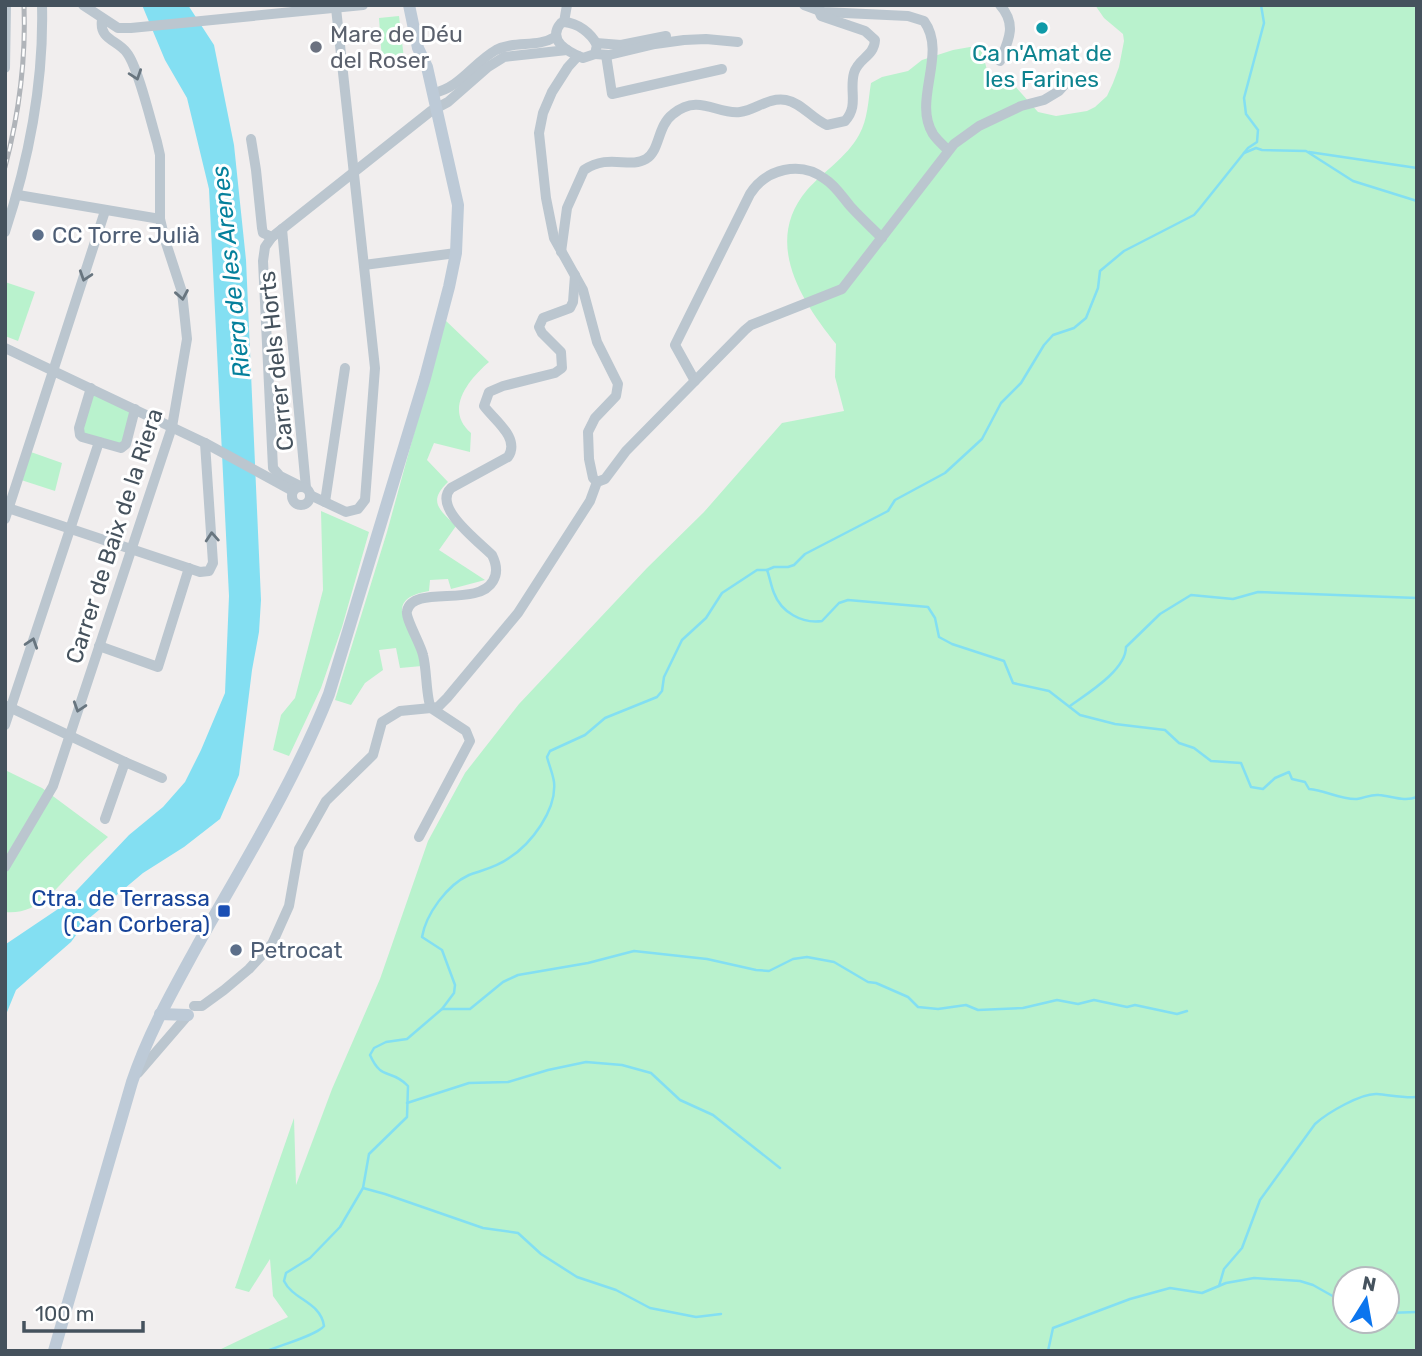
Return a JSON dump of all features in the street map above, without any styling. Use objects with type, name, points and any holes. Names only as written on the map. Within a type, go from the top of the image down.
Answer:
[{"type":"main road","points":[[409,5],[418,48],[427,67]]},
{"type":"main road","points":[[54,1351],[132,1082],[160,1014],[270,815],[310,738],[329,694],[425,378],[456,253],[458,205],[427,67],[426,47],[417,5]]},
{"type":"main road","points":[[172,992],[172,1002],[187,1012]]},
{"type":"main road","points":[[160,1014],[187,1012]]},
{"type":"street","points":[[5,68],[6,5]]},
{"type":"street","points":[[5,232],[18,195],[36,107],[42,5]]},
{"type":"street","points":[[83,5],[102,20],[118,28],[363,5]]},
{"type":"street","points":[[555,37],[557,27],[564,22],[567,5]]},
{"type":"street","points":[[804,5],[819,11],[833,9],[908,16],[920,19],[927,25],[931,39],[931,58],[925,114],[934,135],[948,150]]},
{"type":"street","points":[[1000,5],[1008,15],[1012,30],[1000,61]]},
{"type":"street","points":[[336,8],[353,174],[375,368],[365,500],[354,511],[346,512],[303,490],[280,476],[273,468],[263,261],[265,247],[270,237],[353,174],[436,108],[448,102],[488,67],[504,57],[567,50]]},
{"type":"street","points":[[561,252],[567,208],[584,170],[610,160],[636,162],[646,159],[652,154],[664,122],[679,109],[701,105],[741,113],[769,101],[782,99],[792,102],[827,125],[845,121],[854,108],[854,72],[872,52],[874,40],[870,34],[821,16],[819,11]]},
{"type":"street","name":"Carrer de Baix de la Riera","points":[[5,867],[54,786],[172,427],[187,339],[182,292],[164,240],[160,219],[160,155],[157,142],[129,56],[105,35],[102,20]]},
{"type":"street","points":[[564,22],[591,35],[596,43],[595,54]]},
{"type":"street","points":[[555,37],[567,50],[587,58],[595,54],[606,55],[677,41],[706,39],[738,42],[731,37],[705,33],[652,37],[621,45],[596,43]]},
{"type":"street","points":[[433,93],[452,87],[497,50],[514,44],[544,42],[555,37]]},
{"type":"street","points":[[606,55],[612,94],[722,69]]},
{"type":"street","points":[[578,56],[552,92],[542,113],[539,133],[554,237],[588,303],[597,342],[618,384],[616,396],[595,418],[588,432],[589,459],[593,478],[597,482]]},
{"type":"street","points":[[132,1082],[187,1012],[202,1006],[224,990],[249,969],[272,944],[289,906],[299,849],[326,801],[373,755],[382,722],[400,711],[438,707],[447,698],[518,613],[590,501],[597,482],[605,478],[626,451],[751,325],[842,289],[948,150],[979,126],[1021,106],[1044,100],[1064,88],[1068,80]]},
{"type":"street","points":[[251,139],[262,228],[263,233],[270,237]]},
{"type":"street","points":[[695,381],[675,345],[750,194],[761,179],[786,169],[797,168],[817,173],[830,183],[882,239]]},
{"type":"street","points":[[18,195],[160,219]]},
{"type":"street","points":[[105,211],[55,370],[6,511],[70,528],[188,568],[209,571],[214,563],[209,446]]},
{"type":"street","name":"Carrer dels Horts","points":[[282,229],[303,490]]},
{"type":"street","points":[[364,265],[456,253]]},
{"type":"street","points":[[419,837],[470,741],[466,731],[430,708],[424,658],[407,616],[407,608],[413,602],[425,598],[476,594],[487,589],[495,578],[492,555],[451,513],[446,505],[446,495],[452,488],[508,457],[512,452],[506,431],[484,406],[489,392],[555,373],[562,368],[561,352],[542,333],[540,327],[543,318],[571,305],[575,275]]},
{"type":"street","points":[[5,348],[55,370],[270,477],[303,490]]},
{"type":"street","points":[[325,502],[345,368]]},
{"type":"street","points":[[91,388],[79,432],[82,437],[118,448],[124,446],[135,409]]},
{"type":"street","points":[[5,725],[8,707],[99,442]]},
{"type":"street","points":[[99,646],[158,667],[188,568]]},
{"type":"street","points":[[8,707],[162,778]]},
{"type":"street","points":[[105,819],[125,762]]},
{"type":"green space","points":[[1095,5],[1417,5],[1417,1351],[217,1351],[288,1317],[273,1296],[270,1259],[249,1292],[235,1288],[294,1118],[296,1185],[332,1089],[380,979],[428,841],[465,773],[519,704],[647,568],[704,512],[782,423],[844,411],[835,377],[836,344],[800,290],[788,250],[788,230],[794,210],[807,190],[841,158],[859,135],[866,116],[871,83],[882,77],[908,71],[922,60],[970,47],[982,51],[987,70],[1015,86],[1038,112],[1056,116],[1087,111],[1107,96],[1119,67],[1123,34],[1104,18]]},
{"type":"green space","points":[[399,16],[404,59],[382,61],[379,18]]},
{"type":"green space","points":[[5,282],[35,292],[18,341],[5,336]]},
{"type":"green space","points":[[445,320],[489,362],[467,386],[459,405],[459,415],[471,433],[470,452],[434,443],[427,460],[448,482],[437,500],[441,510],[456,526],[439,550],[485,580],[451,589],[448,579],[430,580],[429,591],[408,599],[403,604],[403,618],[422,666],[400,668],[396,648],[379,650],[383,670],[365,683],[351,705],[335,700],[387,532]]},
{"type":"green space","points":[[91,388],[135,409],[126,444],[87,439],[79,428]]},
{"type":"green space","points":[[28,451],[62,463],[55,491],[18,479]]},
{"type":"green space","points":[[321,511],[369,532],[342,627],[321,688],[289,756],[273,750],[281,715],[295,698],[323,590]]},
{"type":"green space","points":[[5,770],[42,788],[108,837],[45,899],[17,912],[5,912]]},
{"type":"water","name":"Riera de les Arenes","points":[[142,5],[188,5],[214,45],[234,145],[246,260],[261,600],[259,632],[239,775],[220,819],[184,847],[143,873],[87,920],[71,942],[16,990],[5,1017],[6,944],[61,907],[129,835],[163,807],[185,782],[225,693],[229,596],[209,189],[187,98],[165,60]]},
{"type":"waterway","points":[[267,1351],[307,1336],[324,1326],[318,1312],[288,1287],[284,1281],[286,1273],[310,1258],[340,1227],[363,1188],[369,1154],[407,1117],[408,1086],[397,1077],[379,1069],[370,1055],[374,1048],[386,1042],[407,1039],[442,1009],[454,993],[455,985],[442,950],[422,937],[428,919],[439,901],[461,880],[500,864],[526,844],[547,815],[554,793],[547,757],[550,751],[585,735],[605,718],[657,697],[662,691],[664,677],[682,640],[706,618],[722,593],[757,570],[794,565],[805,554],[888,511],[895,500],[945,473],[982,439],[1001,403],[1021,383],[1053,335],[1074,328],[1086,318],[1098,288],[1100,271],[1124,251],[1194,215],[1248,148],[1257,142],[1258,130],[1246,114],[1244,98],[1264,23],[1261,5]]},
{"type":"waterway","points":[[1244,153],[1256,148],[1306,151],[1353,181],[1417,201]]},
{"type":"waterway","points":[[1309,152],[1417,168]]},
{"type":"waterway","points":[[767,570],[777,600],[787,611],[807,621],[822,621],[839,603],[848,600],[928,607],[935,618],[939,637],[1004,661],[1013,683],[1049,691],[1080,715],[1115,724],[1165,730],[1179,743],[1194,748],[1211,761],[1241,763],[1251,787],[1263,789],[1275,778],[1289,772],[1292,779],[1305,782],[1309,789],[1345,798],[1357,799],[1376,795],[1403,799],[1417,797]]},
{"type":"waterway","points":[[1070,706],[1113,672],[1120,664],[1126,647],[1160,614],[1191,595],[1233,599],[1258,592],[1417,598]]},
{"type":"waterway","points":[[442,1009],[470,1009],[503,982],[518,975],[588,963],[634,951],[707,959],[769,971],[793,959],[807,957],[834,962],[868,982],[908,997],[918,1007],[938,1009],[966,1005],[978,1010],[1023,1008],[1057,1000],[1078,1004],[1094,1000],[1177,1014],[1187,1011]]},
{"type":"waterway","points":[[407,1103],[469,1083],[508,1082],[586,1062],[622,1065],[651,1073],[680,1100],[713,1115],[780,1168]]},
{"type":"waterway","points":[[1219,1286],[1224,1269],[1242,1248],[1260,1200],[1315,1124],[1344,1104],[1362,1097],[1377,1094],[1417,1097]]},
{"type":"waterway","points":[[363,1188],[483,1228],[518,1233],[541,1254],[577,1277],[616,1290],[650,1308],[696,1317],[721,1314]]},
{"type":"waterway","points":[[1048,1351],[1053,1328],[1130,1299],[1170,1288],[1202,1293],[1226,1283],[1254,1278],[1300,1281],[1331,1295]]},
{"type":"waterway","points":[[1401,1313],[1417,1312]]},
{"type":"railway","points":[[5,167],[20,87],[24,5]]},
{"type":"place","name":"Ca n'Amat de les Farines","points":[[1042,28]]},
{"type":"place","name":"Mare de Déu del Roser","points":[[316,47]]},
{"type":"place","name":"CC Torre Julià","points":[[38,235]]},
{"type":"place","name":"Ctra. de Terrassa (Can Corbera)","points":[[224,911]]},
{"type":"place","name":"Petrocat","points":[[236,950]]}]
